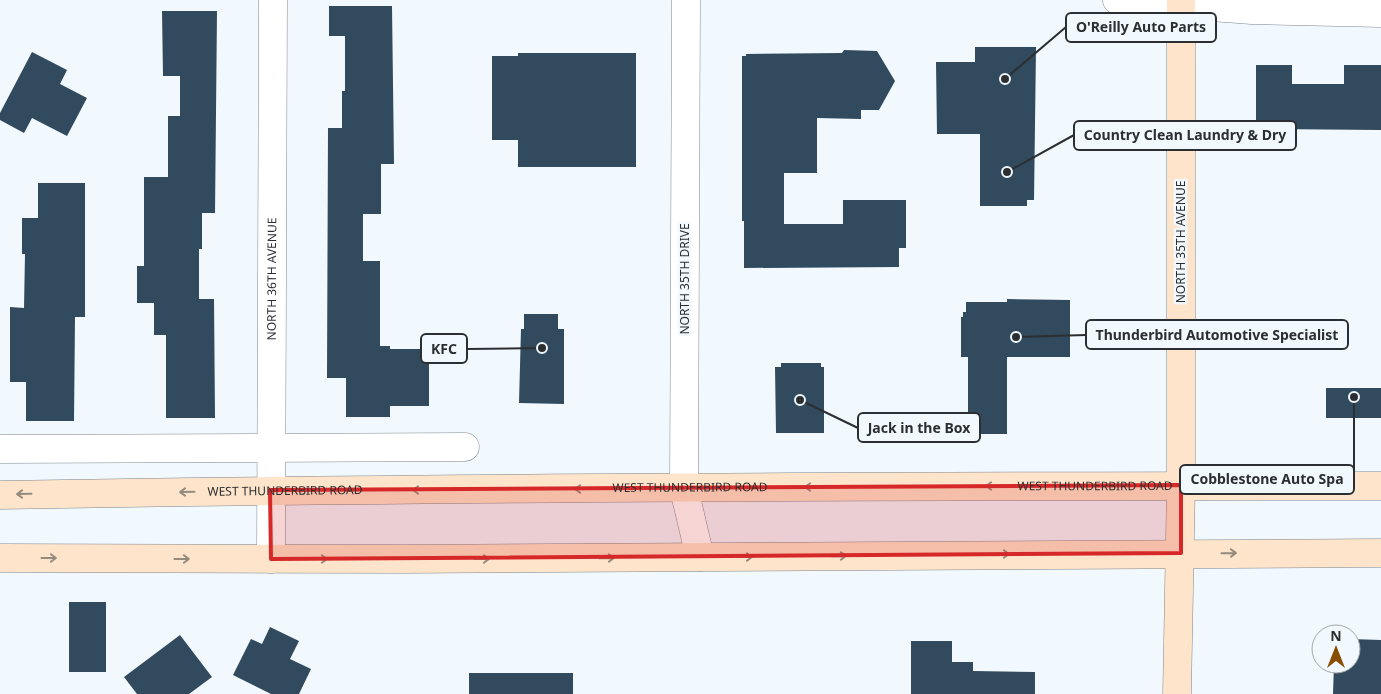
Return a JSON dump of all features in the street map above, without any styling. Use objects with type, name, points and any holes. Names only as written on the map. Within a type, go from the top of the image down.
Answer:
[{"type":"main road","name":"NORTH 35TH AVENUE","points":[[1177,694],[1182,484],[1182,2]]},
{"type":"main road","name":"WEST THUNDERBIRD ROAD","points":[[0,495],[270,490],[684,489],[1182,484],[1381,486]]},
{"type":"main road","points":[[0,558],[271,559],[1381,553]]},
{"type":"street","name":"NORTH 36TH AVENUE","points":[[271,559],[273,0]]},
{"type":"street","name":"NORTH 35TH DRIVE","points":[[686,0],[684,489],[700,557]]},
{"type":"street","points":[[1117,0],[1182,2],[1252,10],[1381,13]]},
{"type":"street","points":[[0,449],[466,446]]},
{"type":"highlighted area","points":[[1181,485],[1181,553],[271,559],[270,490]]},
{"type":"building","points":[[329,6],[392,6],[394,164],[381,164],[381,214],[363,214],[363,261],[380,261],[380,346],[390,346],[390,349],[429,349],[429,406],[390,406],[390,417],[346,417],[346,378],[327,378],[328,128],[342,128],[342,91],[345,91],[345,36],[329,36]]},
{"type":"building","points":[[162,11],[217,11],[215,213],[202,213],[202,249],[199,249],[199,299],[214,299],[215,418],[166,418],[166,335],[154,335],[154,303],[137,303],[137,266],[144,266],[144,177],[168,177],[168,116],[180,116],[180,76],[163,76]]},
{"type":"building","points":[[975,47],[1036,47],[1034,200],[1027,200],[1027,206],[980,206],[980,134],[937,134],[936,62],[975,62]]},
{"type":"building","points":[[844,50],[877,51],[895,81],[879,110],[861,110],[861,119],[817,118],[817,173],[784,173],[784,224],[843,224],[843,200],[906,200],[906,248],[899,248],[899,267],[744,268],[744,221],[742,221],[742,56],[746,56],[746,54],[842,53]]},
{"type":"building","points":[[32,52],[67,70],[60,84],[87,98],[67,136],[32,118],[24,133],[0,120],[0,113]]},
{"type":"building","points":[[518,53],[636,53],[636,167],[518,167],[518,140],[492,140],[492,56],[518,56]]},
{"type":"building","points":[[1256,65],[1292,65],[1292,84],[1344,84],[1344,65],[1381,65],[1381,130],[1256,129]]},
{"type":"building","points":[[38,183],[85,183],[85,317],[75,317],[74,421],[26,421],[26,382],[10,382],[10,307],[24,308],[25,254],[22,254],[22,218],[38,218]]},
{"type":"building","points":[[1007,299],[1070,300],[1070,357],[1007,357],[1007,434],[968,434],[968,357],[961,357],[961,317],[963,317],[963,312],[966,312],[966,302],[1007,302]]},
{"type":"building","points":[[524,314],[558,314],[558,329],[564,329],[564,404],[519,403],[521,329],[524,329]]},
{"type":"building","points":[[781,363],[821,363],[821,367],[824,367],[824,433],[776,433],[775,367],[781,367]]},
{"type":"building","points":[[1326,388],[1381,388],[1381,418],[1326,418]]},
{"type":"building","points":[[69,602],[106,602],[106,672],[69,672]]},
{"type":"building","points":[[270,627],[299,641],[290,659],[311,669],[299,694],[271,694],[233,675],[251,639],[262,644]]},
{"type":"building","points":[[180,635],[212,677],[189,694],[137,694],[124,677]]},
{"type":"building","points":[[1361,639],[1381,640],[1381,694],[1333,694],[1334,674],[1361,674]]},
{"type":"building","points":[[911,641],[952,641],[952,662],[973,662],[973,671],[1035,672],[1035,694],[911,694]]},
{"type":"building","points":[[469,673],[573,673],[573,694],[469,694]]},
{"type":"place","name":"O'Reilly Auto Parts","points":[[1005,79]]},
{"type":"place","name":"Country Clean Laundry & Dry","points":[[1007,172]]},
{"type":"place","name":"Thunderbird Automotive Specialist","points":[[1016,337]]},
{"type":"place","name":"KFC","points":[[542,348]]},
{"type":"place","name":"Cobblestone Auto Spa","points":[[1354,397]]},
{"type":"place","name":"Jack in the Box","points":[[800,400]]}]
